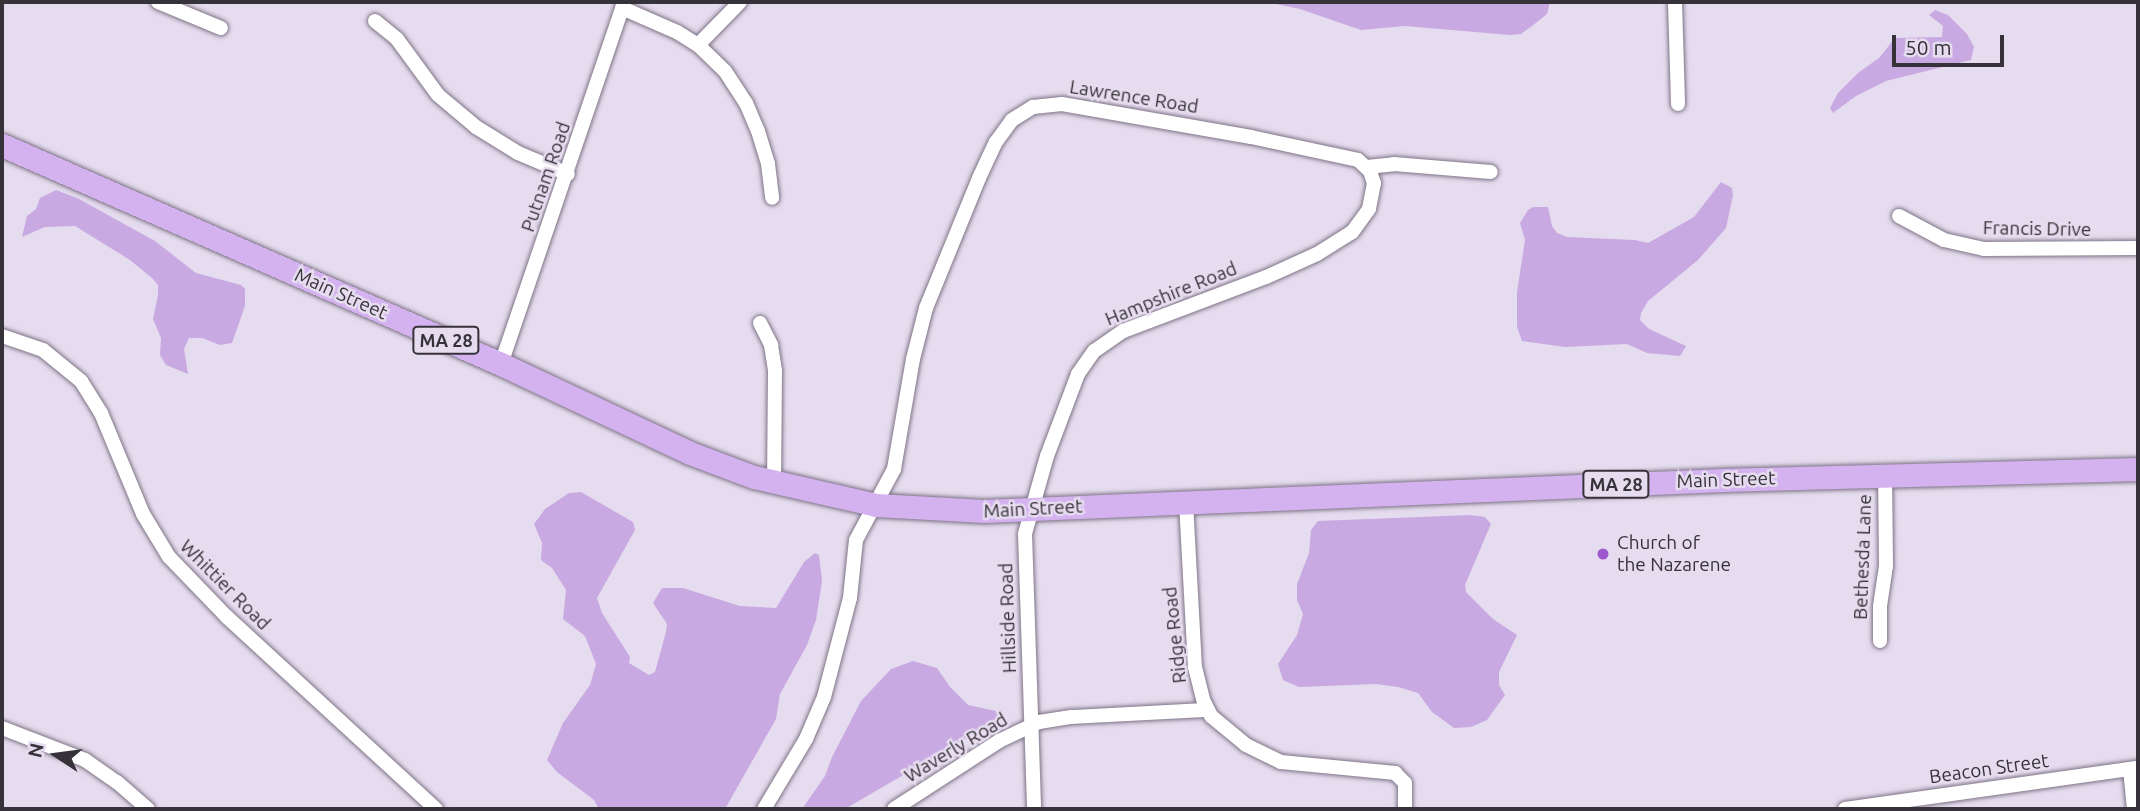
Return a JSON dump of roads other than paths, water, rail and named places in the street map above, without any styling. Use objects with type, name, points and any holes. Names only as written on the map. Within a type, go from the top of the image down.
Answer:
[{"type":"main road","name":"Main Street","points":[[2,145],[501,364],[690,453],[774,483],[876,505],[954,511],[1030,509],[1885,474],[2138,469]]},
{"type":"street","points":[[158,2],[221,28]]},
{"type":"street","points":[[698,45],[740,2]]},
{"type":"street","points":[[1675,2],[1678,104]]},
{"type":"street","points":[[623,5],[698,45],[732,80],[752,116],[768,164],[772,198]]},
{"type":"street","name":"Putnam Road","points":[[501,364],[568,174],[623,5]]},
{"type":"street","points":[[375,21],[401,43],[438,95],[476,127],[518,153],[568,174]]},
{"type":"street","name":"Lawrence Road","points":[[764,809],[806,739],[824,697],[850,598],[856,541],[894,469],[913,359],[933,288],[996,142],[1020,114],[1033,107],[1054,104],[1104,110],[1349,156],[1367,167],[1394,164],[1491,172]]},
{"type":"street","name":"Hampshire Road","points":[[1030,509],[1061,412],[1078,374],[1094,351],[1123,331],[1266,277],[1335,244],[1360,225],[1369,209],[1374,179],[1367,167]]},
{"type":"street","name":"Francis Drive","points":[[1899,216],[1933,236],[1984,249],[2138,248]]},
{"type":"street","points":[[761,323],[771,345],[775,370],[774,483]]},
{"type":"street","name":"Whittier Road","points":[[2,336],[43,350],[80,381],[101,413],[143,513],[169,557],[227,617],[436,809]]},
{"type":"street","name":"Bethesda Lane","points":[[1880,641],[1886,554],[1885,474]]},
{"type":"street","name":"Ridge Road","points":[[1186,502],[1195,667],[1207,710],[1232,736],[1274,760],[1297,765],[1393,772],[1405,783],[1405,809]]},
{"type":"street","name":"Hillside Road","points":[[1030,509],[1025,546],[1034,809]]},
{"type":"street","name":"Waverly Road","points":[[894,809],[999,741],[1031,726],[1072,717],[1207,710]]},
{"type":"street","points":[[2,728],[85,760],[117,782],[148,809]]},
{"type":"street","points":[[2134,769],[2134,809]]},
{"type":"street","name":"Beacon Street","points":[[1845,809],[2134,769]]},
{"type":"place","name":"Church of the Nazarene","points":[[1603,554]]}]
